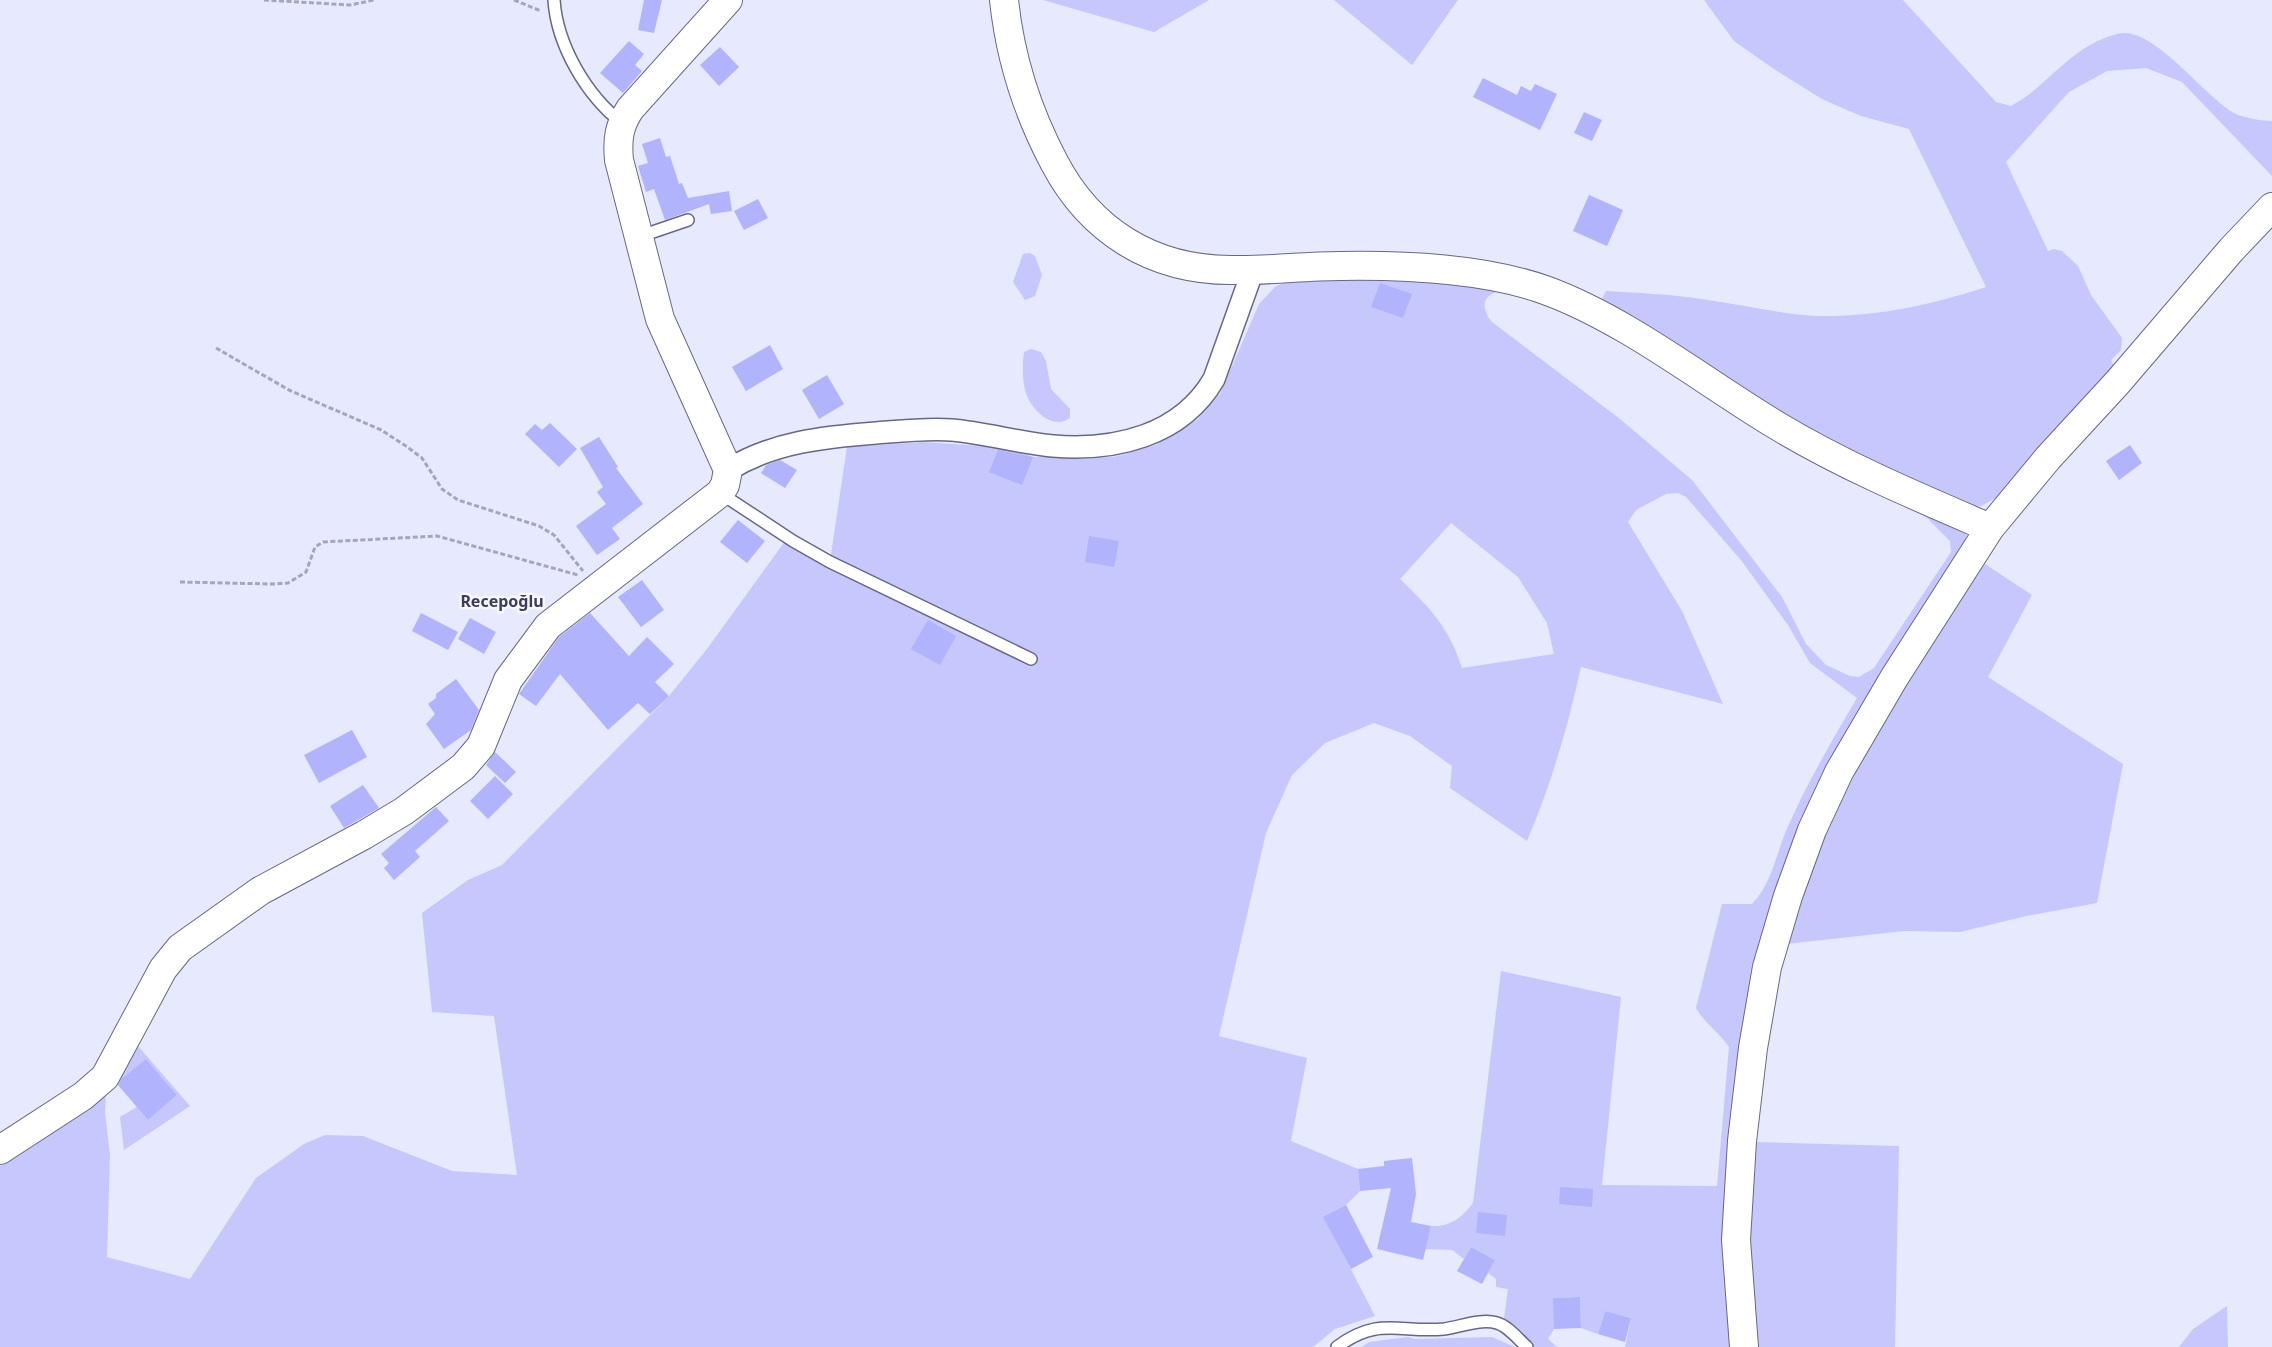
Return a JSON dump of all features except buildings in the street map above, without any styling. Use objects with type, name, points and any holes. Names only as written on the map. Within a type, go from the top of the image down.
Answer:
[{"type":"street","points":[[724,482],[660,319],[619,160],[617,142],[622,123],[630,109],[728,0]]},
{"type":"street","points":[[1004,0],[1014,58],[1034,120],[1059,172],[1091,214],[1131,246],[1153,256],[1198,268],[1253,270],[1398,266],[1513,281],[1544,290],[1605,318],[1778,426],[1878,479],[1990,528]]},
{"type":"street","points":[[1744,1347],[1736,1240],[1742,1141],[1752,1048],[1767,967],[1788,896],[1812,830],[1840,772],[1894,678],[1990,528],[2048,458],[2118,382],[2232,249],[2272,207]]},
{"type":"street","points":[[0,1150],[83,1096],[105,1077],[163,969],[180,948],[260,891],[364,836],[404,811],[463,767],[481,746],[508,680],[548,626],[724,482],[765,451],[836,436],[951,430],[1052,446],[1105,446],[1144,437],[1178,419],[1205,395],[1214,379],[1253,270]]},
{"type":"lane","points":[[554,0],[566,46],[588,87],[608,112],[622,123]]},
{"type":"lane","points":[[638,238],[688,220]]},
{"type":"lane","points":[[724,482],[793,541],[830,562],[1031,659]]},
{"type":"lane","points":[[1336,1347],[1355,1335],[1382,1326],[1442,1329],[1487,1322],[1498,1323],[1506,1328],[1527,1347]]},
{"type":"path","points":[[264,0],[350,5],[374,0]]},
{"type":"path","points":[[514,0],[557,17]]},
{"type":"path","points":[[180,582],[288,583],[306,572],[315,547],[323,542],[438,536],[587,577],[567,548],[554,535],[539,526],[458,500],[442,489],[422,458],[381,430],[289,390],[216,348]]},
{"type":"shaded area","points":[[1043,0],[1209,0],[1154,32]]},
{"type":"shaded area","points":[[1334,0],[1458,0],[1412,65]]},
{"type":"shaded area","points":[[1704,0],[1903,0],[1996,102],[2011,106],[2037,88],[2086,47],[2117,34],[2132,34],[2147,40],[2163,52],[2225,107],[2238,115],[2272,121],[2272,176],[2182,82],[2146,68],[2107,71],[2069,92],[2006,162],[2048,251],[2054,249],[2062,251],[2078,266],[2091,295],[2122,338],[2121,350],[2111,360],[2115,367],[2097,383],[2012,483],[1996,498],[1981,506],[1968,508],[1818,436],[1600,303],[1606,291],[1689,297],[1803,315],[1840,316],[1903,309],[1986,287],[1909,129],[1861,116],[1822,99],[1774,69],[1734,41]]},
{"type":"shaded area","points":[[1030,253],[1035,256],[1042,275],[1035,296],[1025,300],[1013,282],[1023,254]]},
{"type":"shaded area","points":[[1374,274],[1441,279],[1501,291],[1490,295],[1486,299],[1486,312],[1492,322],[1620,419],[1692,480],[1782,597],[1806,644],[1826,665],[1850,676],[1859,677],[1874,668],[1951,552],[1950,541],[1925,516],[1827,468],[1965,532],[1967,539],[1771,906],[1732,1347],[1625,1347],[1631,1318],[1605,1311],[1598,1334],[1581,1328],[1580,1297],[1554,1298],[1554,1329],[1548,1339],[1557,1347],[1535,1347],[1504,1318],[1508,1289],[1496,1287],[1496,1279],[1488,1273],[1495,1260],[1471,1247],[1464,1259],[1452,1250],[1425,1249],[1431,1226],[1450,1223],[1464,1213],[1473,1203],[1501,971],[1621,997],[1602,1185],[1717,1186],[1729,1047],[1696,1008],[1722,904],[1752,904],[1759,896],[1802,797],[1828,747],[1857,698],[1810,663],[1788,625],[1741,560],[1686,497],[1678,493],[1666,494],[1636,510],[1628,522],[1682,611],[1723,704],[1581,667],[1558,755],[1527,841],[1450,788],[1452,766],[1410,736],[1374,723],[1325,743],[1292,775],[1266,833],[1219,1036],[1307,1058],[1291,1141],[1358,1169],[1360,1191],[1346,1205],[1324,1217],[1375,1316],[1335,1329],[1313,1347],[0,1347],[0,1166],[65,1124],[106,1093],[105,1112],[110,1155],[107,1257],[190,1279],[256,1178],[304,1144],[325,1135],[363,1136],[452,1171],[517,1175],[494,1016],[432,1012],[422,913],[468,880],[502,865],[669,696],[707,649],[788,537],[830,561],[847,447],[922,442],[999,447],[1007,451],[1009,447],[1033,457],[1114,457],[1156,445],[1197,420],[1220,394],[1259,304],[1275,287],[1289,280]],"holes":[[[1451,523],[1518,577],[1547,623],[1554,654],[1462,668],[1445,629],[1421,599],[1400,579]]]},
{"type":"shaded area","points":[[1031,349],[1041,352],[1046,361],[1051,389],[1070,409],[1070,418],[1064,421],[1051,421],[1039,413],[1030,402],[1024,385],[1023,368],[1024,352]]},
{"type":"shaded area","points":[[1982,562],[2032,595],[1988,677],[2123,764],[2097,903],[2026,916],[1960,932],[1904,931],[1786,944],[1804,882],[1837,799],[1897,697]]},
{"type":"shaded area","points":[[138,1046],[190,1106],[124,1150],[120,1117],[137,1107],[148,1120],[177,1095],[146,1059],[120,1080],[117,1077]]},
{"type":"shaded area","points":[[1755,1142],[1899,1146],[1895,1347],[1755,1347],[1747,1256]]},
{"type":"shaded area","points":[[2227,1306],[2228,1347],[2179,1347],[2193,1329]]},
{"type":"shaded area","points":[[1408,1337],[1415,1339],[1492,1337],[1515,1347],[1362,1347],[1369,1342]]},
{"type":"district","name":"Recepoğlu","points":[[502,601]]}]
